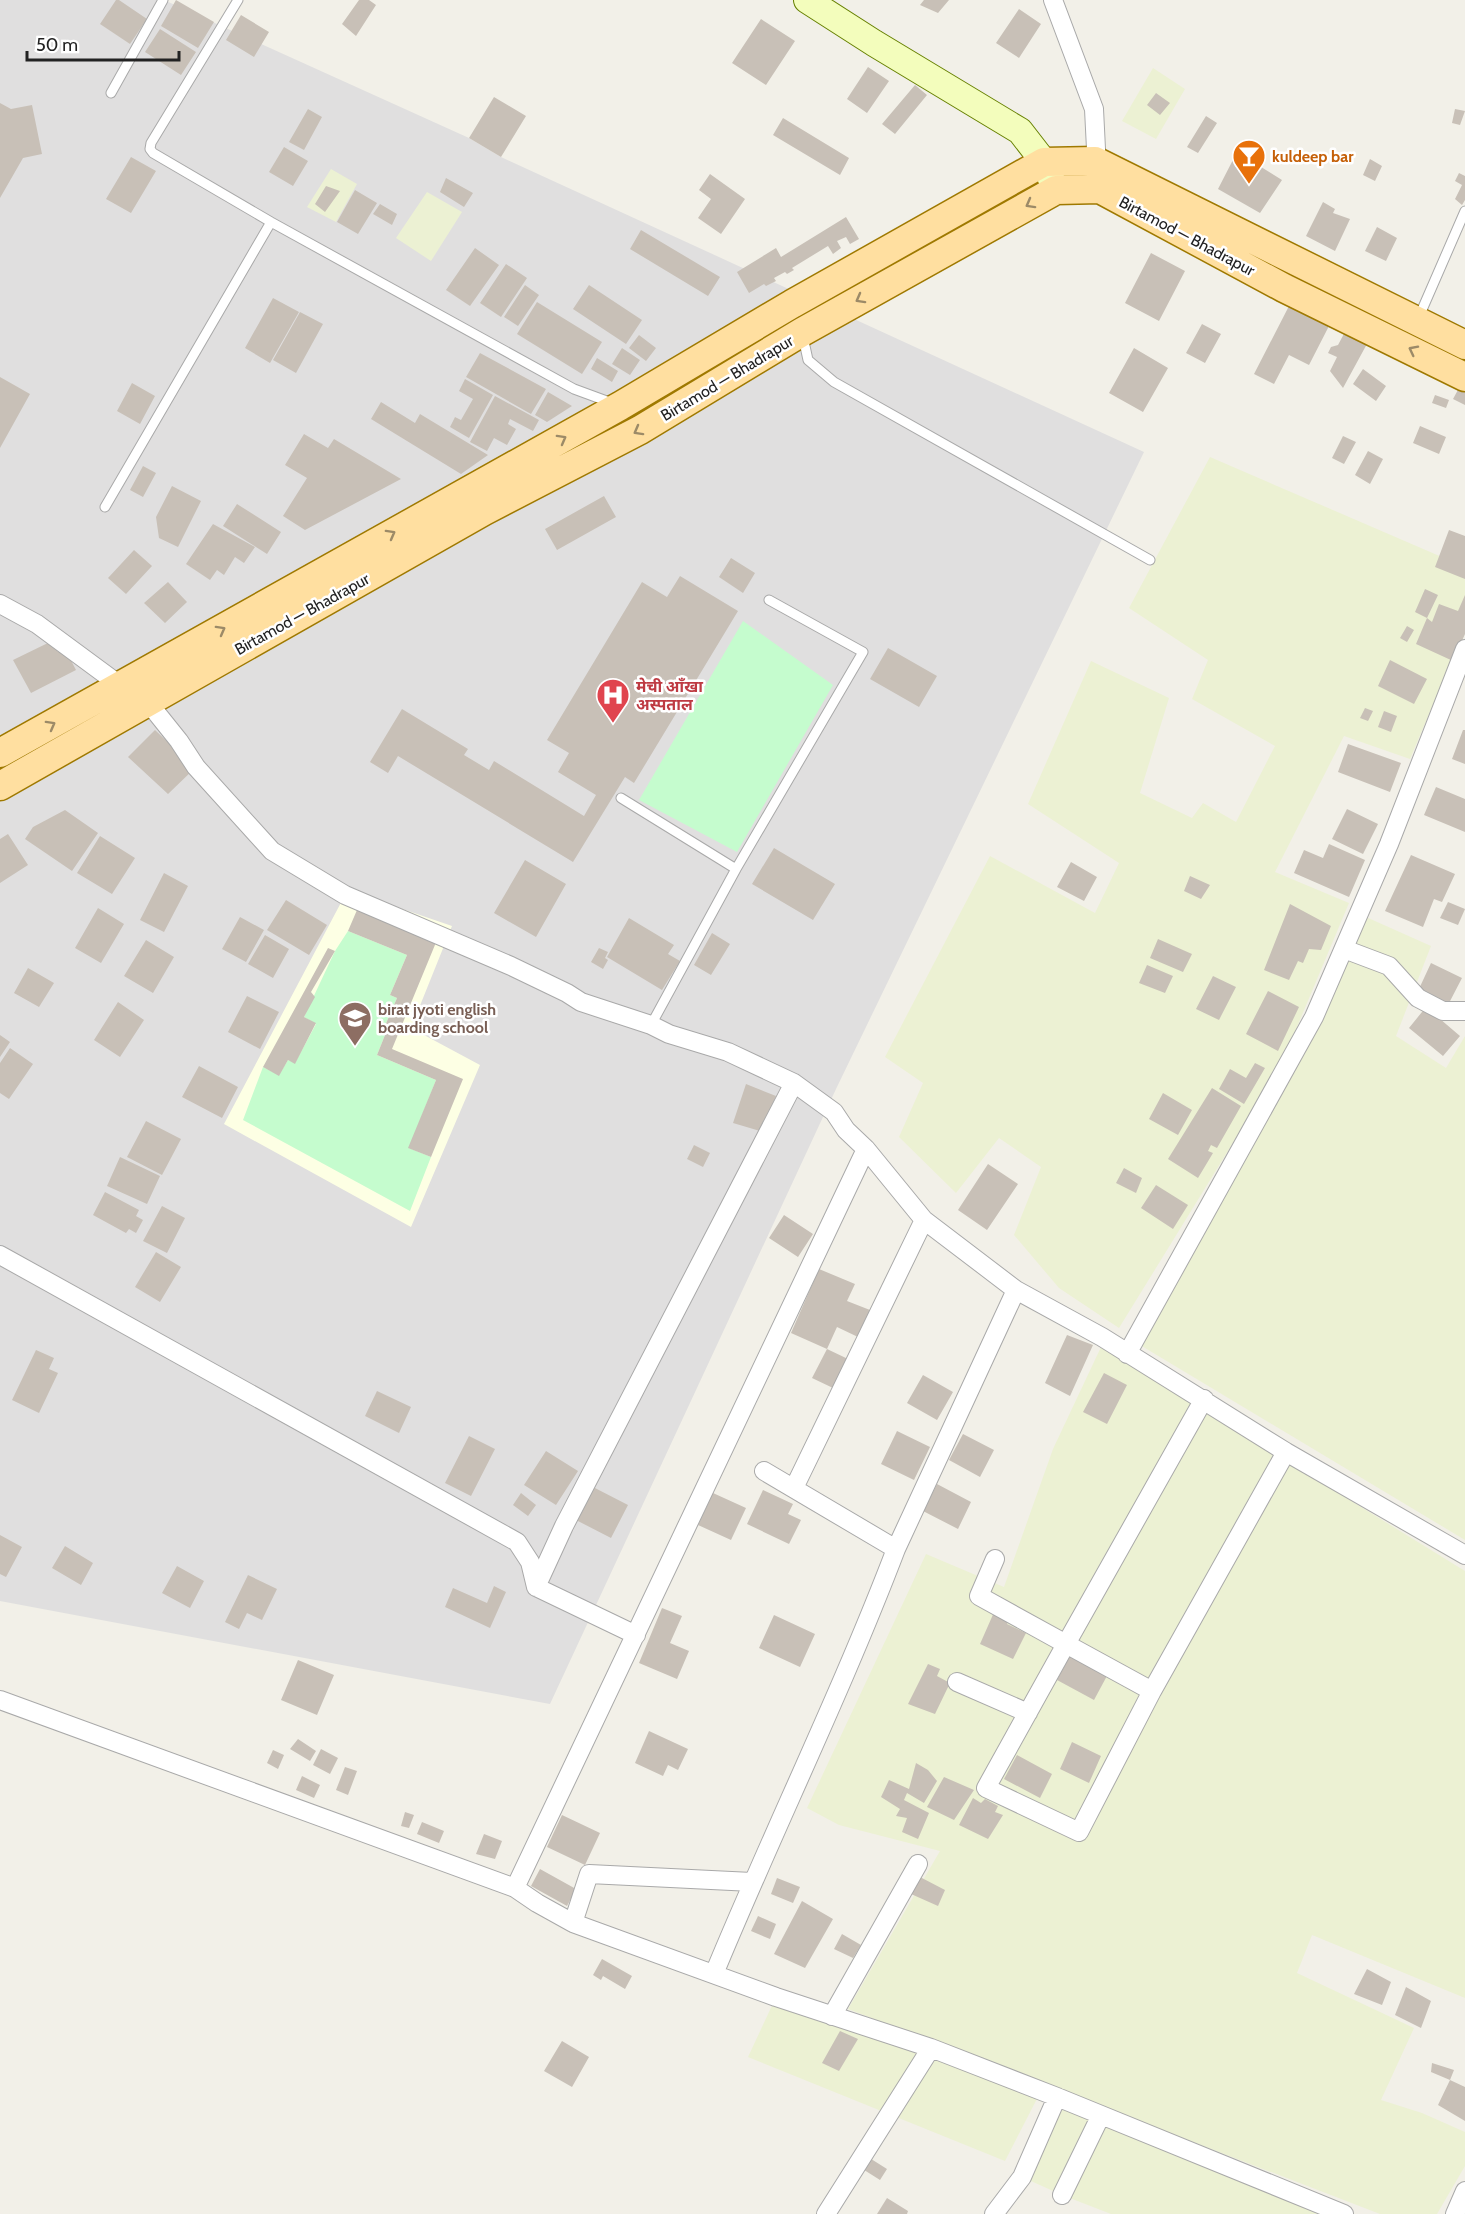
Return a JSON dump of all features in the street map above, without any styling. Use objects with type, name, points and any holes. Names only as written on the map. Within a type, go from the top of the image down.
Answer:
[{"type":"main road","name":"Birtamod — Bhadrapur","points":[[0,786],[147,701],[479,499],[620,406],[792,304],[1044,162],[1095,161],[1465,345]]},
{"type":"main road","name":"Birtamod — Bhadrapur","points":[[0,753],[121,686],[479,499],[640,430],[801,332],[1056,190],[1100,189],[1284,288],[1465,377]]},
{"type":"street","points":[[807,0],[1020,130],[1044,162],[1056,190]]},
{"type":"street","points":[[1053,0],[1094,109],[1095,161],[1100,189]]},
{"type":"street","points":[[0,604],[38,624],[121,686],[147,701],[179,741],[196,767],[272,851],[345,895],[511,966],[581,1002],[651,1025],[669,1034],[728,1052],[794,1083],[834,1112],[846,1130],[866,1149],[924,1220],[1016,1290],[1102,1337],[1286,1452],[1465,1555]]},
{"type":"street","points":[[1127,1354],[1314,1017],[1389,844],[1465,649]]},
{"type":"street","points":[[1344,949],[1389,966],[1418,998],[1443,1011],[1465,1011]]},
{"type":"street","points":[[536,1587],[564,1526],[794,1083]]},
{"type":"street","points":[[515,1888],[866,1149]]},
{"type":"street","points":[[794,1488],[924,1220]]},
{"type":"street","points":[[0,1255],[517,1542],[530,1562],[536,1587]]},
{"type":"street","points":[[714,1974],[896,1549],[1016,1290]]},
{"type":"street","points":[[1204,1399],[986,1788],[1079,1832],[1152,1691],[1286,1452]]},
{"type":"street","points":[[764,1471],[896,1549]]},
{"type":"street","points":[[995,1559],[979,1596],[1152,1691]]},
{"type":"street","points":[[536,1587],[636,1635]]},
{"type":"street","points":[[957,1682],[1028,1713]]},
{"type":"street","points":[[0,1700],[515,1888],[573,1923],[832,2016],[931,2048],[1344,2214]]},
{"type":"street","points":[[832,2016],[918,1864]]},
{"type":"street","points":[[573,1923],[589,1874],[752,1882]]},
{"type":"street","points":[[826,2214],[931,2048]]},
{"type":"street","points":[[994,2214],[1022,2177],[1057,2097]]},
{"type":"street","points":[[1062,2195],[1101,2115]]},
{"type":"street","points":[[1455,2214],[1465,2191]]},
{"type":"lane","points":[[111,93],[163,0]]},
{"type":"lane","points":[[238,0],[151,143],[150,149],[153,153],[271,222],[574,389],[620,406]]},
{"type":"lane","points":[[1417,322],[1465,211]]},
{"type":"lane","points":[[105,507],[271,222]]},
{"type":"lane","points":[[801,332],[808,360],[834,382],[1150,560]]},
{"type":"lane","points":[[651,1025],[736,869],[863,652],[769,600]]},
{"type":"lane","points":[[621,798],[736,869]]},
{"type":"shaded area","points":[[0,0],[164,0],[469,138],[501,157],[1144,452],[836,1089],[550,1704],[0,1601]]},
{"type":"shaded area","points":[[1153,68],[1185,89],[1156,139],[1122,121]]},
{"type":"shaded area","points":[[331,169],[357,184],[336,222],[307,207]]},
{"type":"shaded area","points":[[427,192],[462,212],[431,261],[396,238]]},
{"type":"shaded area","points":[[1210,457],[1465,567],[1465,629],[1410,759],[1344,736],[1275,872],[1349,903],[1281,1065],[1119,1328],[1059,1288],[1014,1235],[1041,1167],[999,1138],[956,1193],[899,1137],[923,1083],[885,1057],[990,856],[1095,913],[1119,863],[1028,804],[1091,661],[1169,698],[1140,793],[1192,818],[1203,803],[1236,822],[1275,746],[1192,699],[1208,660],[1129,608]]},
{"type":"shaded area","name":"birat jyoti english boarding school","points":[[350,891],[452,926],[411,1028],[480,1065],[411,1227],[224,1124],[345,895]]},
{"type":"shaded area","points":[[1366,917],[1431,946],[1396,1036],[1446,1068],[1465,1036],[1465,1540],[1140,1345]]},
{"type":"shaded area","points":[[1101,1347],[1465,1571],[1465,1998],[1312,1935],[1297,1973],[1414,2028],[1381,2100],[1422,2113],[1465,2132],[1465,2166],[1437,2214],[1380,2214],[848,2009],[940,1851],[839,1825],[807,1808],[926,1554],[1004,1587],[1053,1449]]},
{"type":"shaded area","points":[[776,1997],[1041,2091],[1005,2161],[748,2057]]},
{"type":"shaded area","points":[[1057,2097],[1344,2214],[1111,2214],[1062,2195],[1022,2177]]},
{"type":"green space","points":[[743,621],[833,685],[737,852],[639,800]]},
{"type":"green space","points":[[348,931],[407,955],[390,995],[397,998],[384,1028],[387,1030],[377,1055],[436,1080],[409,1148],[431,1157],[410,1211],[243,1120],[263,1067],[279,1075],[288,1060],[295,1063],[316,1024],[304,1017],[335,951]]},
{"type":"building","points":[[116,0],[147,19],[130,44],[100,24]]},
{"type":"building","points":[[176,0],[214,22],[198,48],[161,26]]},
{"type":"building","points":[[359,0],[369,0],[376,5],[356,36],[342,24]]},
{"type":"building","points":[[924,0],[949,0],[938,13],[920,5]]},
{"type":"building","points":[[1019,9],[1041,24],[1019,58],[996,43]]},
{"type":"building","points":[[241,15],[269,32],[254,57],[226,40]]},
{"type":"building","points":[[761,19],[795,41],[766,85],[732,63]]},
{"type":"building","points":[[160,29],[196,52],[181,75],[145,52]]},
{"type":"building","points":[[868,67],[889,81],[867,113],[847,99]]},
{"type":"building","points":[[915,85],[927,95],[895,134],[882,124]]},
{"type":"building","points":[[1156,93],[1170,103],[1160,115],[1147,105]]},
{"type":"building","points":[[494,97],[526,116],[501,157],[469,138]]},
{"type":"building","points":[[0,103],[11,109],[32,105],[42,154],[23,158],[0,198]]},
{"type":"building","points":[[308,109],[322,117],[304,150],[289,142]]},
{"type":"building","points":[[1455,109],[1465,111],[1460,125],[1452,123]]},
{"type":"building","points":[[1206,116],[1217,123],[1198,153],[1187,147]]},
{"type":"building","points":[[783,118],[849,158],[840,175],[773,135]]},
{"type":"building","points":[[284,147],[308,161],[293,186],[269,172]]},
{"type":"building","name":"kuldeep bar","points":[[1237,152],[1282,180],[1260,213],[1218,189]]},
{"type":"building","points":[[131,157],[156,171],[131,213],[106,199]]},
{"type":"building","points":[[1370,159],[1382,166],[1375,181],[1363,175]]},
{"type":"building","points":[[1459,173],[1465,176],[1465,200],[1462,205],[1455,199],[1462,185],[1455,181]]},
{"type":"building","points":[[710,174],[745,199],[721,234],[698,218],[711,199],[699,190]]},
{"type":"building","points":[[446,178],[473,193],[464,207],[440,192]]},
{"type":"building","points":[[326,186],[340,191],[325,212],[315,204]]},
{"type":"building","points":[[355,190],[377,203],[358,234],[337,222]]},
{"type":"building","points":[[1323,202],[1335,209],[1333,213],[1350,219],[1335,251],[1306,236]]},
{"type":"building","points":[[380,204],[397,214],[392,225],[373,214]]},
{"type":"building","points":[[846,217],[859,239],[850,244],[846,237],[837,241],[841,248],[833,254],[828,246],[792,268],[794,270],[774,278],[776,281],[766,286],[764,284],[749,293],[737,272],[776,248],[781,257]]},
{"type":"building","points":[[1377,227],[1397,238],[1386,261],[1365,251]]},
{"type":"building","points":[[641,230],[720,277],[708,296],[630,249]]},
{"type":"building","points":[[475,248],[499,265],[470,306],[446,290]]},
{"type":"building","points":[[1151,253],[1185,271],[1159,321],[1125,303]]},
{"type":"building","points":[[506,264],[527,278],[501,317],[480,303]]},
{"type":"building","points":[[525,285],[539,295],[518,326],[504,317]]},
{"type":"building","points":[[589,285],[642,320],[626,344],[573,309]]},
{"type":"building","points":[[273,298],[299,312],[270,363],[245,348]]},
{"type":"building","points":[[537,302],[602,342],[582,374],[517,334]]},
{"type":"building","points":[[1289,306],[1329,326],[1309,365],[1289,355],[1274,384],[1254,374]]},
{"type":"building","points":[[300,312],[323,324],[296,373],[273,360]]},
{"type":"building","points":[[1202,324],[1221,334],[1205,363],[1186,353]]},
{"type":"building","points":[[1346,330],[1368,342],[1343,388],[1330,371],[1337,357],[1328,353],[1331,347],[1338,345]]},
{"type":"building","points":[[639,335],[656,348],[646,361],[629,348]]},
{"type":"building","points":[[622,348],[640,360],[630,375],[612,364]]},
{"type":"building","points":[[1134,348],[1168,368],[1143,412],[1109,393]]},
{"type":"building","points":[[480,353],[546,389],[531,414],[466,377]]},
{"type":"building","points":[[597,358],[618,371],[612,382],[591,369]]},
{"type":"building","points":[[1363,369],[1386,386],[1376,401],[1353,384]]},
{"type":"building","points":[[0,377],[30,394],[0,448]]},
{"type":"building","points":[[1465,377],[1465,405],[1453,399]]},
{"type":"building","points":[[465,379],[493,395],[469,438],[450,427],[455,417],[461,420],[473,399],[459,391]]},
{"type":"building","points":[[132,383],[155,396],[140,424],[117,411]]},
{"type":"building","points":[[548,392],[572,406],[547,422],[535,415]]},
{"type":"building","points":[[1435,395],[1449,400],[1446,408],[1432,403]]},
{"type":"building","points":[[495,396],[539,420],[533,431],[510,419],[508,424],[516,429],[507,445],[494,438],[487,451],[470,442]]},
{"type":"building","points":[[381,402],[415,423],[420,414],[488,455],[461,474],[371,419]]},
{"type":"building","points":[[1420,426],[1446,437],[1439,454],[1413,443]]},
{"type":"building","points":[[304,434],[328,448],[334,439],[401,479],[305,530],[283,516],[307,478],[285,465]]},
{"type":"building","points":[[1343,436],[1356,442],[1344,464],[1332,458]]},
{"type":"building","points":[[1368,451],[1383,459],[1370,484],[1355,475]]},
{"type":"building","points":[[143,466],[156,473],[143,497],[130,490]]},
{"type":"building","points":[[172,486],[201,501],[178,547],[159,538],[156,517]]},
{"type":"building","points":[[604,496],[616,517],[557,550],[545,529]]},
{"type":"building","points":[[237,504],[281,532],[267,554],[223,526]]},
{"type":"building","points":[[213,524],[255,547],[244,563],[235,557],[224,575],[217,570],[210,580],[186,564]]},
{"type":"building","points":[[1449,530],[1465,536],[1465,579],[1435,567]]},
{"type":"building","points":[[134,550],[152,566],[126,594],[108,578]]},
{"type":"building","points":[[731,558],[755,573],[743,593],[719,577]]},
{"type":"building","name":"मेची आँखा अस्पताल","points":[[680,576],[738,611],[634,783],[625,777],[573,862],[398,756],[388,773],[370,762],[402,709],[468,749],[464,755],[489,770],[494,761],[584,816],[596,795],[558,772],[569,753],[547,740],[642,582],[667,597]]},
{"type":"building","points":[[168,582],[187,602],[165,623],[144,603]]},
{"type":"building","points":[[1425,589],[1438,595],[1427,618],[1415,612]]},
{"type":"building","points":[[1465,595],[1465,634],[1453,661],[1416,644],[1427,618],[1432,622],[1439,604],[1458,611]]},
{"type":"building","points":[[1407,626],[1414,630],[1407,642],[1400,638]]},
{"type":"building","points":[[52,641],[58,652],[65,649],[76,670],[31,693],[13,660]]},
{"type":"building","points":[[888,648],[937,676],[919,707],[870,679]]},
{"type":"building","points":[[1390,660],[1427,679],[1414,704],[1378,686]]},
{"type":"building","points":[[1365,708],[1373,711],[1368,721],[1360,718]]},
{"type":"building","points":[[1384,711],[1397,716],[1391,732],[1378,727]]},
{"type":"building","points":[[155,730],[195,768],[168,794],[128,757]]},
{"type":"building","points":[[1463,730],[1465,730],[1465,764],[1452,759]]},
{"type":"building","points":[[1348,744],[1401,763],[1390,792],[1338,772]]},
{"type":"building","points":[[1436,787],[1465,799],[1465,832],[1424,815]]},
{"type":"building","points":[[1347,809],[1378,824],[1363,854],[1332,839]]},
{"type":"building","points":[[65,810],[98,833],[72,871],[25,839],[33,827]]},
{"type":"building","points":[[8,834],[28,865],[0,883],[0,839]]},
{"type":"building","points":[[100,836],[135,858],[112,894],[77,873]]},
{"type":"building","points":[[1329,844],[1365,860],[1349,897],[1294,873],[1304,850],[1323,858]]},
{"type":"building","points":[[774,848],[835,884],[813,920],[752,884]]},
{"type":"building","points":[[1411,855],[1455,874],[1442,902],[1434,899],[1423,927],[1385,911]]},
{"type":"building","points":[[525,860],[566,884],[536,937],[494,913]]},
{"type":"building","points":[[1071,862],[1097,877],[1084,901],[1057,887]]},
{"type":"building","points":[[164,873],[188,886],[164,932],[140,920]]},
{"type":"building","points":[[1190,876],[1210,885],[1201,899],[1184,891]]},
{"type":"building","points":[[286,900],[327,925],[309,955],[267,930]]},
{"type":"building","points":[[1448,902],[1465,909],[1458,925],[1440,918]]},
{"type":"building","points":[[1290,904],[1331,926],[1321,950],[1309,949],[1303,963],[1298,961],[1289,980],[1264,970]]},
{"type":"building","points":[[98,908],[124,924],[101,963],[75,948]]},
{"type":"building","name":"birat jyoti english boarding school","points":[[357,910],[437,940],[392,1049],[463,1079],[431,1157],[408,1148],[436,1080],[377,1055],[387,1030],[384,1028],[397,998],[390,995],[407,955],[348,931]]},
{"type":"building","points":[[240,917],[264,930],[246,962],[222,949]]},
{"type":"building","points":[[629,918],[674,945],[668,954],[680,961],[662,990],[607,957]]},
{"type":"building","points":[[712,933],[730,944],[711,975],[694,965]]},
{"type":"building","points":[[265,935],[289,949],[273,978],[248,964]]},
{"type":"building","points":[[1158,939],[1192,954],[1183,972],[1150,958]]},
{"type":"building","points":[[146,940],[174,957],[153,993],[124,976]]},
{"type":"building","points":[[328,948],[335,951],[311,992],[315,997],[304,1017],[316,1023],[295,1064],[288,1060],[279,1076],[263,1067]]},
{"type":"building","points":[[599,948],[608,952],[605,958],[608,960],[603,969],[591,962]]},
{"type":"building","points":[[1431,963],[1462,978],[1448,1005],[1418,991]]},
{"type":"building","points":[[1147,965],[1173,976],[1165,993],[1139,983]]},
{"type":"building","points":[[28,968],[54,983],[39,1007],[14,993]]},
{"type":"building","points":[[1213,976],[1236,987],[1219,1020],[1196,1009]]},
{"type":"building","points":[[1268,991],[1299,1007],[1278,1051],[1246,1034]]},
{"type":"building","points":[[247,996],[279,1012],[260,1049],[228,1032]]},
{"type":"building","points":[[118,1002],[144,1020],[120,1057],[94,1040]]},
{"type":"building","points":[[1426,1007],[1460,1036],[1443,1056],[1409,1028]]},
{"type":"building","points":[[0,1035],[10,1042],[0,1057]]},
{"type":"building","points":[[10,1048],[33,1064],[9,1099],[0,1093],[0,1063]]},
{"type":"building","points":[[1255,1063],[1265,1068],[1244,1104],[1219,1089],[1230,1069],[1246,1078]]},
{"type":"building","points":[[199,1066],[238,1087],[222,1118],[182,1097]]},
{"type":"building","points":[[746,1084],[776,1096],[760,1131],[733,1123]]},
{"type":"building","points":[[1212,1088],[1241,1106],[1217,1148],[1211,1145],[1208,1151],[1213,1153],[1198,1178],[1168,1159]]},
{"type":"building","points":[[1163,1093],[1192,1110],[1178,1135],[1149,1119]]},
{"type":"building","points":[[146,1121],[181,1139],[162,1175],[127,1157]]},
{"type":"building","points":[[694,1145],[710,1153],[703,1167],[687,1159]]},
{"type":"building","points":[[120,1157],[160,1176],[147,1204],[107,1186]]},
{"type":"building","points":[[988,1164],[1018,1184],[987,1230],[958,1210]]},
{"type":"building","points":[[1124,1168],[1142,1178],[1136,1193],[1116,1183]]},
{"type":"building","points":[[1156,1185],[1188,1205],[1173,1229],[1141,1208]]},
{"type":"building","points":[[105,1192],[139,1210],[136,1216],[143,1220],[136,1233],[129,1229],[126,1233],[93,1215]]},
{"type":"building","points":[[162,1206],[185,1218],[167,1253],[143,1241]]},
{"type":"building","points":[[784,1215],[813,1234],[798,1257],[769,1238]]},
{"type":"building","points":[[156,1252],[181,1267],[160,1302],[135,1287]]},
{"type":"building","points":[[819,1269],[855,1284],[847,1301],[870,1310],[858,1337],[837,1327],[827,1349],[791,1333]]},
{"type":"building","points":[[1067,1335],[1093,1345],[1070,1396],[1045,1383]]},
{"type":"building","points":[[827,1349],[848,1359],[833,1388],[812,1378]]},
{"type":"building","points":[[36,1350],[54,1358],[49,1369],[58,1373],[39,1413],[12,1400]]},
{"type":"building","points":[[1104,1373],[1127,1385],[1107,1424],[1083,1412]]},
{"type":"building","points":[[923,1375],[953,1392],[937,1420],[907,1403]]},
{"type":"building","points":[[377,1391],[411,1407],[399,1433],[365,1416]]},
{"type":"building","points":[[897,1431],[930,1447],[914,1480],[881,1464]]},
{"type":"building","points":[[963,1434],[994,1450],[980,1477],[949,1460]]},
{"type":"building","points":[[469,1436],[495,1449],[471,1496],[445,1483]]},
{"type":"building","points":[[546,1451],[578,1471],[556,1505],[524,1485]]},
{"type":"building","points":[[937,1484],[971,1502],[958,1529],[923,1511]]},
{"type":"building","points":[[593,1487],[628,1505],[611,1538],[576,1520]]},
{"type":"building","points":[[763,1490],[793,1504],[788,1514],[801,1520],[789,1544],[747,1524]]},
{"type":"building","points":[[521,1493],[536,1505],[528,1516],[513,1505]]},
{"type":"building","points":[[713,1493],[746,1508],[731,1540],[698,1525]]},
{"type":"building","points":[[0,1535],[22,1547],[6,1577],[0,1574]]},
{"type":"building","points":[[65,1546],[93,1563],[81,1585],[52,1568]]},
{"type":"building","points":[[177,1566],[204,1581],[190,1608],[162,1593]]},
{"type":"building","points":[[248,1575],[277,1589],[262,1620],[247,1613],[239,1629],[225,1622]]},
{"type":"building","points":[[494,1586],[506,1592],[490,1628],[445,1607],[453,1588],[487,1603]]},
{"type":"building","points":[[662,1608],[682,1616],[670,1643],[689,1651],[677,1679],[639,1663]]},
{"type":"building","points":[[995,1610],[1010,1617],[1007,1624],[1026,1633],[1013,1659],[980,1644]]},
{"type":"building","points":[[774,1615],[815,1634],[800,1667],[759,1648]]},
{"type":"building","points":[[1071,1654],[1108,1674],[1094,1700],[1057,1680]]},
{"type":"building","points":[[298,1660],[334,1675],[317,1715],[281,1700]]},
{"type":"building","points":[[928,1664],[940,1669],[937,1676],[950,1683],[935,1714],[908,1704]]},
{"type":"building","points":[[649,1731],[688,1749],[678,1770],[668,1765],[663,1776],[635,1763]]},
{"type":"building","points":[[298,1739],[316,1751],[310,1761],[290,1749]]},
{"type":"building","points":[[1072,1742],[1101,1756],[1089,1783],[1060,1769]]},
{"type":"building","points":[[321,1749],[338,1758],[330,1774],[313,1765]]},
{"type":"building","points":[[273,1750],[284,1755],[278,1769],[267,1763]]},
{"type":"building","points":[[1017,1755],[1052,1774],[1040,1798],[1004,1779]]},
{"type":"building","points":[[916,1763],[928,1770],[937,1781],[924,1803],[907,1793],[904,1800],[929,1813],[918,1839],[902,1832],[907,1818],[896,1816],[900,1809],[881,1797],[889,1780],[909,1789]]},
{"type":"building","points":[[345,1767],[357,1771],[348,1795],[336,1790]]},
{"type":"building","points":[[302,1776],[320,1785],[314,1798],[296,1790]]},
{"type":"building","points":[[944,1777],[974,1790],[954,1820],[927,1807]]},
{"type":"building","points":[[973,1798],[981,1803],[985,1799],[998,1806],[995,1812],[1003,1815],[988,1839],[959,1825]]},
{"type":"building","points":[[405,1812],[414,1815],[409,1828],[401,1826]]},
{"type":"building","points":[[562,1815],[600,1833],[585,1865],[547,1847]]},
{"type":"building","points":[[422,1822],[444,1831],[439,1843],[417,1834]]},
{"type":"building","points":[[484,1834],[502,1841],[495,1859],[476,1854]]},
{"type":"building","points":[[540,1869],[576,1889],[567,1906],[531,1886]]},
{"type":"building","points":[[920,1877],[945,1890],[938,1906],[911,1894]]},
{"type":"building","points":[[777,1878],[800,1887],[793,1903],[771,1894]]},
{"type":"building","points":[[802,1901],[833,1919],[805,1968],[774,1954]]},
{"type":"building","points":[[758,1916],[776,1924],[770,1939],[751,1931]]},
{"type":"building","points":[[842,1934],[861,1945],[853,1958],[834,1949]]},
{"type":"building","points":[[602,1959],[632,1976],[625,1989],[603,1976],[601,1980],[593,1975]]},
{"type":"building","points":[[1367,1969],[1391,1982],[1382,2005],[1354,1994]]},
{"type":"building","points":[[1406,1987],[1431,2001],[1421,2028],[1395,2015]]},
{"type":"building","points":[[840,2031],[858,2039],[839,2071],[822,2063]]},
{"type":"building","points":[[562,2041],[589,2057],[572,2087],[544,2071]]},
{"type":"building","points":[[1432,2063],[1454,2070],[1450,2080],[1431,2072]]},
{"type":"building","points":[[1450,2080],[1465,2087],[1465,2121],[1438,2105]]},
{"type":"building","points":[[868,2157],[887,2169],[880,2180],[861,2168]]},
{"type":"building","points":[[887,2198],[908,2211],[907,2214],[877,2214]]},
{"type":"place","name":"kuldeep bar","points":[[1249,185]]},
{"type":"place","name":"मेची आँखा अस्पताल","points":[[613,724]]},
{"type":"place","name":"birat jyoti english boarding school","points":[[355,1047]]}]
